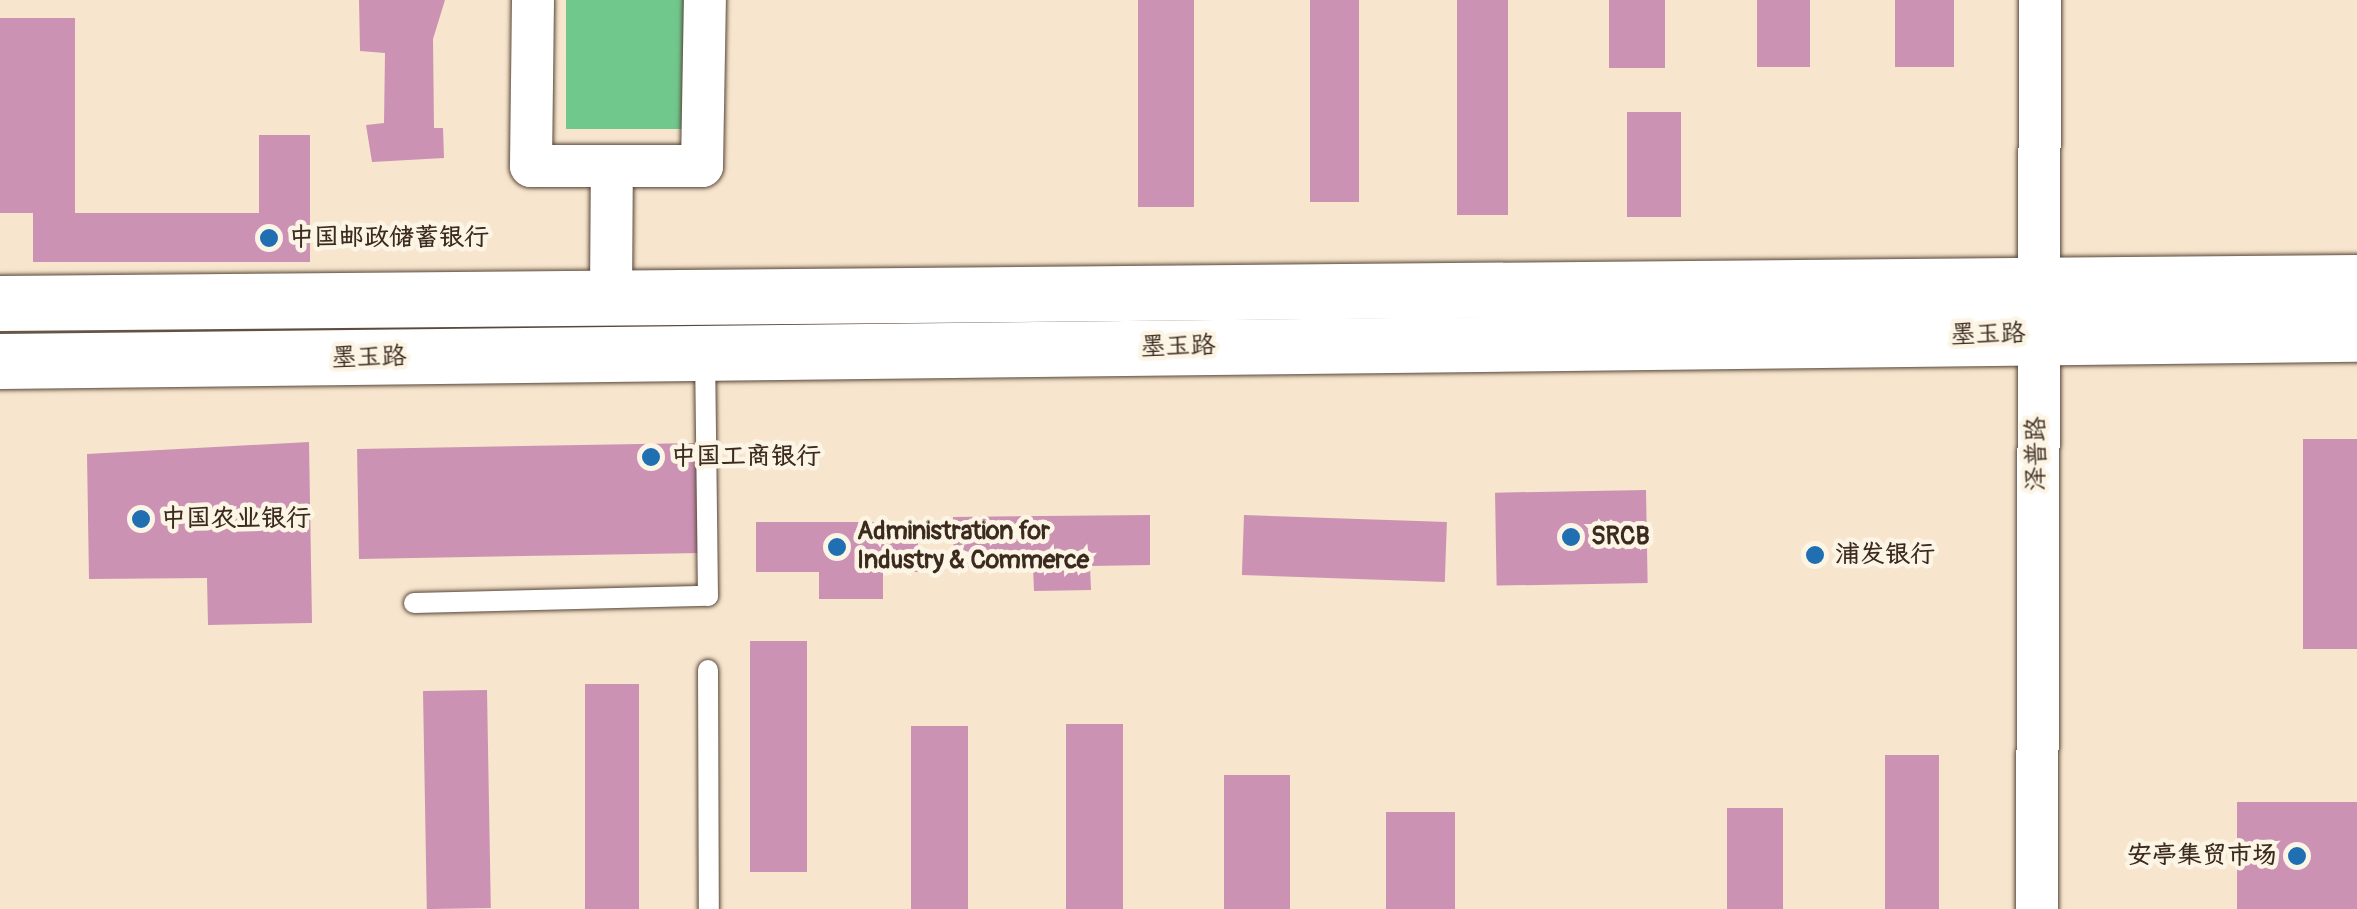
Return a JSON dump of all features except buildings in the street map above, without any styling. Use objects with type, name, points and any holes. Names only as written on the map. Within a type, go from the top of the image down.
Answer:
[{"type":"main road","name":"墨玉路","points":[[0,361],[706,324],[2038,281],[2357,282]]},
{"type":"main road","name":"墨玉路","points":[[0,304],[611,295],[706,324],[2357,334]]},
{"type":"street","points":[[533,0],[531,166],[702,166],[705,0]]},
{"type":"street","name":"泽普路","points":[[2037,909],[2040,0]]},
{"type":"street","points":[[611,295],[612,166]]},
{"type":"lane","points":[[414,603],[708,596],[706,324]]},
{"type":"lane","points":[[708,670],[709,909]]},
{"type":"green space","points":[[566,0],[693,0],[693,129],[566,129]]},
{"type":"place","name":"中国邮政储蓄银行","points":[[269,238]]},
{"type":"place","name":"中国工商银行","points":[[651,457]]},
{"type":"place","name":"中国农业银行","points":[[141,519]]},
{"type":"place","name":"SRCB","points":[[1571,537]]},
{"type":"place","name":"Administration for Industry & Commerce","points":[[837,547]]},
{"type":"place","name":"浦发银行","points":[[1815,555]]},
{"type":"place","name":"安亭集贸市场","points":[[2297,856]]}]
